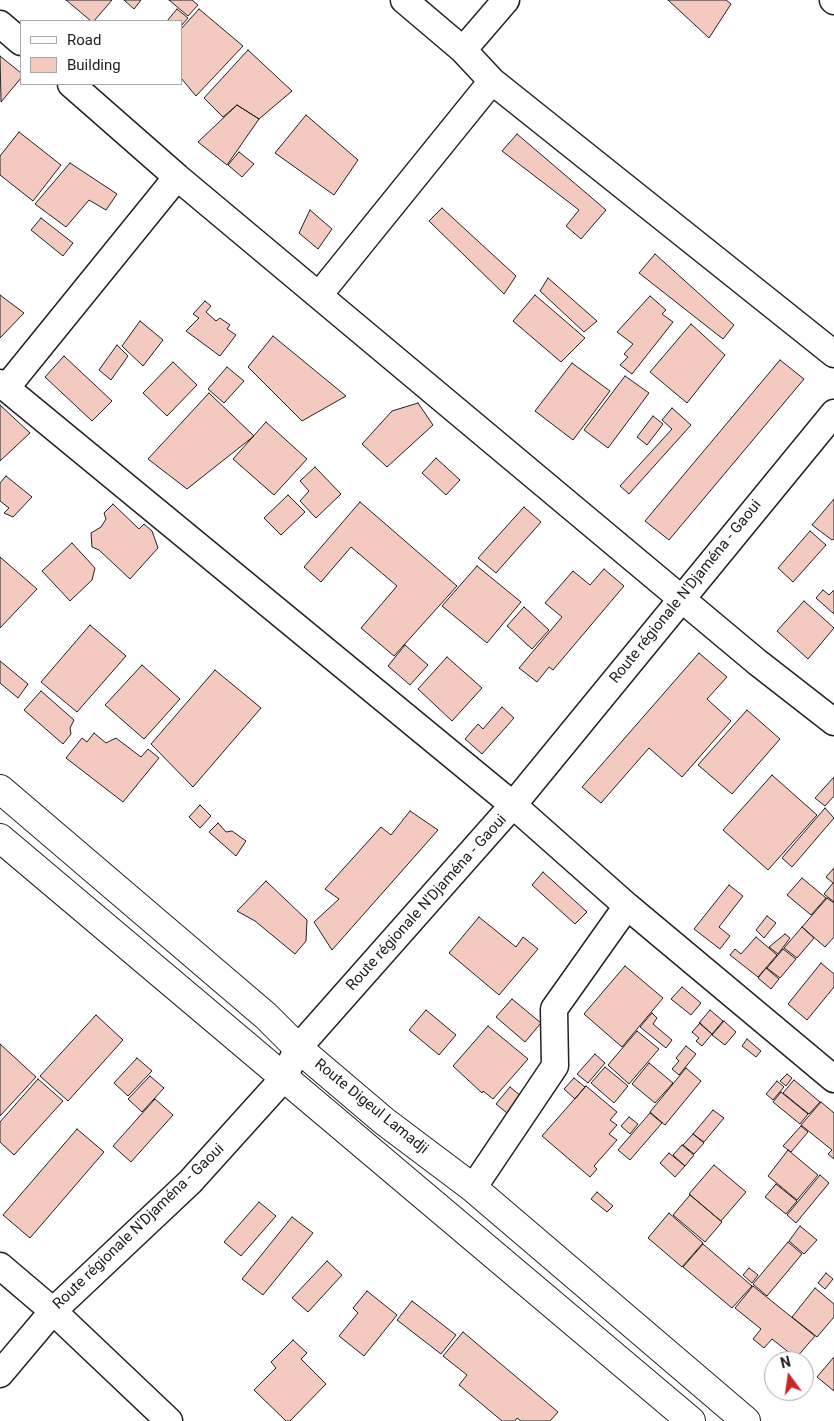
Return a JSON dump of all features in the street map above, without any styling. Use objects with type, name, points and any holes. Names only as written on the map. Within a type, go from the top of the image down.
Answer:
[{"type":"main road","name":"Route Digeul Lamadji","points":[[0,789],[266,1016],[298,1048],[384,1121],[473,1188],[746,1421]]},
{"type":"main road","points":[[0,838],[192,998],[283,1079],[691,1421]]},
{"type":"street","points":[[404,0],[463,50],[492,81],[834,354]]},
{"type":"street","points":[[463,50],[506,0]]},
{"type":"street","points":[[0,24],[20,41]]},
{"type":"street","points":[[319,295],[492,81]]},
{"type":"street","points":[[72,85],[177,177],[757,662],[834,722]]},
{"type":"street","points":[[177,177],[3,385],[513,805],[627,906],[834,1080]]},
{"type":"street","name":"Route régionale N'Djaména - Gaoui","points":[[0,1374],[53,1311],[190,1182],[283,1079],[298,1048],[513,805],[681,597],[834,413]]},
{"type":"street","points":[[473,1188],[554,1066],[554,1009],[627,906]]},
{"type":"street","points":[[0,1266],[53,1311],[169,1421]]},
{"type":"building","points":[[66,0],[112,0],[95,20],[90,20]]},
{"type":"building","points":[[124,0],[141,0],[134,9]]},
{"type":"building","points":[[169,0],[192,0],[198,5],[188,16]]},
{"type":"building","points":[[668,0],[726,0],[731,4],[709,38]]},
{"type":"building","points":[[177,9],[188,18],[182,25],[182,20],[168,20]]},
{"type":"building","points":[[199,9],[243,46],[196,96],[182,79],[182,28]]},
{"type":"building","points":[[248,50],[292,91],[259,119],[237,105],[223,117],[204,98]]},
{"type":"building","points":[[0,56],[20,72],[20,79],[1,102]]},
{"type":"building","points":[[237,105],[259,119],[227,165],[198,142]]},
{"type":"building","points":[[306,115],[358,160],[334,195],[275,153]]},
{"type":"building","points":[[19,132],[61,165],[33,201],[0,175],[0,156]]},
{"type":"building","points":[[517,134],[606,210],[581,239],[566,226],[579,210],[502,151]]},
{"type":"building","points":[[239,152],[254,164],[242,177],[228,165]]},
{"type":"building","points":[[70,163],[117,194],[106,210],[89,200],[66,227],[35,204]]},
{"type":"building","points":[[442,208],[516,276],[504,294],[429,221]]},
{"type":"building","points":[[310,210],[332,229],[318,249],[299,233]]},
{"type":"building","points":[[41,218],[73,243],[63,256],[31,230]]},
{"type":"building","points":[[655,254],[734,325],[723,339],[639,273]]},
{"type":"building","points":[[548,278],[597,321],[584,332],[540,291]]},
{"type":"building","points":[[0,295],[24,313],[0,338]]},
{"type":"building","points":[[535,295],[585,338],[561,362],[513,321]]},
{"type":"building","points":[[650,296],[666,310],[662,314],[673,322],[632,374],[620,365],[628,357],[624,354],[633,344],[617,332]]},
{"type":"building","points":[[205,301],[211,306],[206,312],[216,321],[220,318],[230,325],[227,329],[236,335],[220,356],[186,331],[199,318],[193,314]]},
{"type":"building","points":[[140,321],[163,340],[143,366],[122,346]]},
{"type":"building","points":[[691,324],[725,355],[687,403],[650,372]]},
{"type":"building","points":[[273,336],[346,396],[302,421],[248,367]]},
{"type":"building","points":[[117,345],[128,356],[111,380],[99,370]]},
{"type":"building","points":[[64,356],[112,401],[92,421],[45,377]]},
{"type":"building","points":[[780,360],[804,379],[669,540],[645,521]]},
{"type":"building","points":[[173,362],[197,385],[167,416],[143,393]]},
{"type":"building","points":[[572,363],[610,391],[573,440],[535,411]]},
{"type":"building","points":[[227,367],[244,381],[224,403],[208,389]]},
{"type":"building","points":[[625,376],[649,393],[608,448],[584,430]]},
{"type":"building","points":[[209,393],[254,436],[187,489],[148,459]]},
{"type":"building","points":[[418,403],[433,425],[387,467],[362,444],[392,411]]},
{"type":"building","points":[[0,405],[30,433],[0,461]]},
{"type":"building","points":[[672,408],[691,425],[629,494],[620,486],[672,429],[662,420]]},
{"type":"building","points":[[653,416],[663,424],[647,445],[637,437]]},
{"type":"building","points":[[266,422],[307,459],[274,495],[233,459]]},
{"type":"building","points":[[436,458],[460,480],[446,495],[422,473]]},
{"type":"building","points":[[315,467],[341,494],[316,518],[300,501],[309,491],[300,481]]},
{"type":"building","points":[[6,476],[32,497],[13,517],[4,513],[9,508],[0,501],[0,483]]},
{"type":"building","points":[[288,495],[305,512],[281,535],[264,518]]},
{"type":"building","points":[[834,499],[834,539],[832,540],[812,525]]},
{"type":"building","points":[[360,502],[457,586],[394,656],[361,628],[397,586],[351,547],[321,582],[304,567]]},
{"type":"building","points":[[113,504],[139,529],[144,524],[152,531],[158,548],[130,579],[99,550],[92,547],[91,533],[101,527],[106,519],[104,513]]},
{"type":"building","points":[[524,507],[541,522],[496,573],[478,558]]},
{"type":"building","points":[[810,531],[826,545],[793,582],[778,568]]},
{"type":"building","points":[[72,543],[95,568],[92,580],[70,601],[42,571]]},
{"type":"building","points":[[0,557],[37,589],[0,628]]},
{"type":"building","points":[[477,566],[521,602],[487,643],[442,606]]},
{"type":"building","points":[[604,569],[624,586],[553,670],[549,667],[537,682],[519,668],[562,617],[545,603],[573,571],[590,585]]},
{"type":"building","points":[[823,590],[829,595],[834,590],[834,614],[816,598]]},
{"type":"building","points":[[804,601],[834,628],[808,659],[777,631]]},
{"type":"building","points":[[524,607],[549,630],[532,649],[507,626]]},
{"type":"building","points":[[90,625],[126,656],[77,712],[41,682]]},
{"type":"building","points":[[405,645],[428,665],[410,685],[388,666]]},
{"type":"building","points":[[699,653],[727,677],[707,699],[731,721],[682,777],[649,748],[601,803],[582,787]]},
{"type":"building","points":[[447,657],[482,688],[452,721],[418,689]]},
{"type":"building","points":[[0,661],[28,684],[18,698],[0,683]]},
{"type":"building","points":[[142,665],[180,699],[144,739],[105,705]]},
{"type":"building","points":[[215,670],[261,708],[193,787],[151,744]]},
{"type":"building","points":[[41,691],[74,720],[70,728],[71,734],[63,744],[24,710]]},
{"type":"building","points":[[502,707],[514,718],[482,754],[465,739],[478,724],[483,729]]},
{"type":"building","points":[[747,710],[780,739],[732,794],[698,765]]},
{"type":"building","points":[[94,733],[106,743],[116,738],[141,757],[148,749],[159,758],[123,802],[66,758],[82,738],[87,742]]},
{"type":"building","points":[[772,775],[817,815],[768,870],[723,830]]},
{"type":"building","points":[[834,777],[834,796],[825,806],[815,798]]},
{"type":"building","points":[[200,805],[211,816],[200,828],[189,817]]},
{"type":"building","points":[[825,808],[834,818],[792,867],[782,858]]},
{"type":"building","points":[[410,811],[438,830],[332,950],[314,922],[339,899],[325,889],[381,827],[391,835]]},
{"type":"building","points":[[218,823],[226,832],[232,831],[246,841],[236,856],[209,832]]},
{"type":"building","points":[[834,868],[834,902],[824,894],[833,883],[826,877]]},
{"type":"building","points":[[543,872],[587,912],[575,924],[532,885]]},
{"type":"building","points":[[802,878],[826,898],[811,915],[787,895]]},
{"type":"building","points":[[266,881],[307,920],[306,941],[295,954],[255,921],[237,911]]},
{"type":"building","points":[[729,885],[743,896],[719,927],[730,936],[720,949],[694,929]]},
{"type":"building","points":[[827,898],[834,903],[834,937],[825,947],[802,927]]},
{"type":"building","points":[[767,916],[776,923],[764,938],[756,930]]},
{"type":"building","points":[[479,917],[516,947],[523,937],[538,949],[499,995],[449,953]]},
{"type":"building","points":[[802,927],[814,938],[797,958],[784,948]]},
{"type":"building","points":[[785,934],[790,938],[778,954],[769,947]]},
{"type":"building","points":[[756,937],[777,955],[758,977],[730,955],[735,949],[741,954]]},
{"type":"building","points":[[783,949],[796,959],[780,978],[767,968]]},
{"type":"building","points":[[821,963],[834,974],[834,987],[807,1020],[788,1004]]},
{"type":"building","points":[[625,966],[663,998],[622,1047],[584,1014]]},
{"type":"building","points":[[766,968],[779,979],[771,989],[758,978]]},
{"type":"building","points":[[682,987],[701,1003],[691,1015],[671,999]]},
{"type":"building","points":[[512,999],[541,1023],[525,1042],[496,1017]]},
{"type":"building","points":[[426,1010],[456,1035],[439,1055],[409,1030]]},
{"type":"building","points":[[710,1010],[723,1021],[712,1034],[699,1023]]},
{"type":"building","points":[[652,1013],[657,1018],[653,1024],[672,1040],[666,1048],[640,1027]]},
{"type":"building","points":[[96,1015],[123,1040],[68,1101],[40,1076]]},
{"type":"building","points":[[724,1021],[736,1032],[725,1045],[712,1035]]},
{"type":"building","points":[[700,1023],[712,1034],[702,1046],[696,1041],[699,1038],[692,1032]]},
{"type":"building","points":[[488,1026],[528,1059],[493,1099],[483,1091],[482,1093],[453,1066]]},
{"type":"building","points":[[637,1031],[659,1049],[629,1084],[608,1065]]},
{"type":"building","points":[[747,1039],[761,1051],[756,1057],[742,1046]]},
{"type":"building","points":[[0,1044],[36,1077],[0,1116]]},
{"type":"building","points":[[686,1046],[696,1054],[679,1075],[672,1069],[679,1061],[676,1058]]},
{"type":"building","points":[[595,1054],[605,1063],[588,1083],[577,1074]]},
{"type":"building","points":[[137,1058],[152,1071],[128,1096],[114,1083]]},
{"type":"building","points":[[649,1063],[673,1083],[655,1103],[632,1084]]},
{"type":"building","points":[[605,1067],[628,1086],[614,1103],[591,1083]]},
{"type":"building","points":[[686,1068],[701,1081],[665,1125],[650,1112]]},
{"type":"building","points":[[787,1074],[792,1078],[786,1086],[780,1081]]},
{"type":"building","points":[[150,1076],[164,1088],[142,1112],[128,1099]]},
{"type":"building","points":[[574,1078],[585,1087],[575,1099],[564,1089]]},
{"type":"building","points":[[38,1079],[63,1101],[14,1155],[0,1142],[0,1122]]},
{"type":"building","points":[[794,1080],[820,1102],[809,1114],[783,1093]]},
{"type":"building","points":[[777,1081],[784,1087],[773,1100],[766,1094]]},
{"type":"building","points":[[586,1086],[617,1112],[610,1120],[617,1125],[609,1134],[617,1140],[594,1166],[597,1169],[590,1177],[542,1136]]},
{"type":"building","points":[[510,1087],[521,1096],[507,1113],[496,1104]]},
{"type":"building","points":[[781,1092],[808,1114],[800,1124],[773,1102]]},
{"type":"building","points":[[155,1099],[173,1115],[131,1162],[113,1146]]},
{"type":"building","points":[[821,1102],[834,1113],[834,1159],[828,1154],[832,1150],[801,1125]]},
{"type":"building","points":[[713,1110],[724,1118],[704,1142],[693,1134]]},
{"type":"building","points":[[650,1113],[662,1123],[630,1160],[618,1150]]},
{"type":"building","points":[[629,1117],[638,1124],[630,1134],[621,1126]]},
{"type":"building","points":[[801,1126],[808,1132],[791,1152],[783,1146]]},
{"type":"building","points":[[77,1129],[104,1152],[30,1238],[3,1215]]},
{"type":"building","points":[[693,1134],[704,1143],[694,1154],[683,1145]]},
{"type":"building","points":[[682,1145],[694,1155],[685,1166],[673,1155]]},
{"type":"building","points":[[788,1150],[818,1175],[797,1200],[768,1176]]},
{"type":"building","points":[[669,1153],[685,1166],[675,1177],[660,1163]]},
{"type":"building","points":[[714,1165],[746,1192],[721,1221],[689,1194]]},
{"type":"building","points":[[820,1175],[829,1183],[796,1223],[787,1215]]},
{"type":"building","points":[[776,1184],[797,1201],[786,1214],[765,1197]]},
{"type":"building","points":[[597,1192],[613,1206],[607,1212],[591,1199]]},
{"type":"building","points":[[690,1195],[722,1222],[705,1242],[673,1215]]},
{"type":"building","points":[[259,1202],[276,1216],[241,1256],[224,1242]]},
{"type":"building","points":[[669,1213],[703,1243],[682,1267],[648,1238]]},
{"type":"building","points":[[292,1217],[313,1233],[263,1295],[242,1279]]},
{"type":"building","points":[[800,1226],[817,1240],[804,1254],[789,1241]]},
{"type":"building","points":[[788,1242],[802,1254],[767,1296],[753,1284]]},
{"type":"building","points":[[703,1244],[752,1286],[732,1308],[683,1267]]},
{"type":"building","points":[[327,1261],[342,1275],[308,1312],[292,1298]]},
{"type":"building","points":[[749,1268],[758,1275],[752,1283],[743,1275]]},
{"type":"building","points":[[826,1273],[833,1279],[825,1289],[818,1283]]},
{"type":"building","points":[[753,1286],[815,1336],[802,1351],[787,1351],[772,1339],[764,1348],[753,1339],[761,1329],[735,1308]]},
{"type":"building","points":[[815,1288],[834,1304],[834,1317],[817,1337],[792,1317]]},
{"type":"building","points":[[367,1291],[397,1315],[364,1356],[339,1336],[358,1313],[353,1308]]},
{"type":"building","points":[[412,1301],[456,1335],[441,1354],[397,1320]]},
{"type":"building","points":[[463,1332],[558,1412],[550,1421],[521,1421],[517,1418],[515,1421],[502,1421],[459,1385],[467,1375],[443,1356]]},
{"type":"building","points":[[293,1340],[307,1353],[301,1359],[326,1384],[290,1421],[286,1421],[254,1390],[276,1368],[271,1362]]},
{"type":"building","points":[[834,1357],[834,1391],[817,1377]]}]
